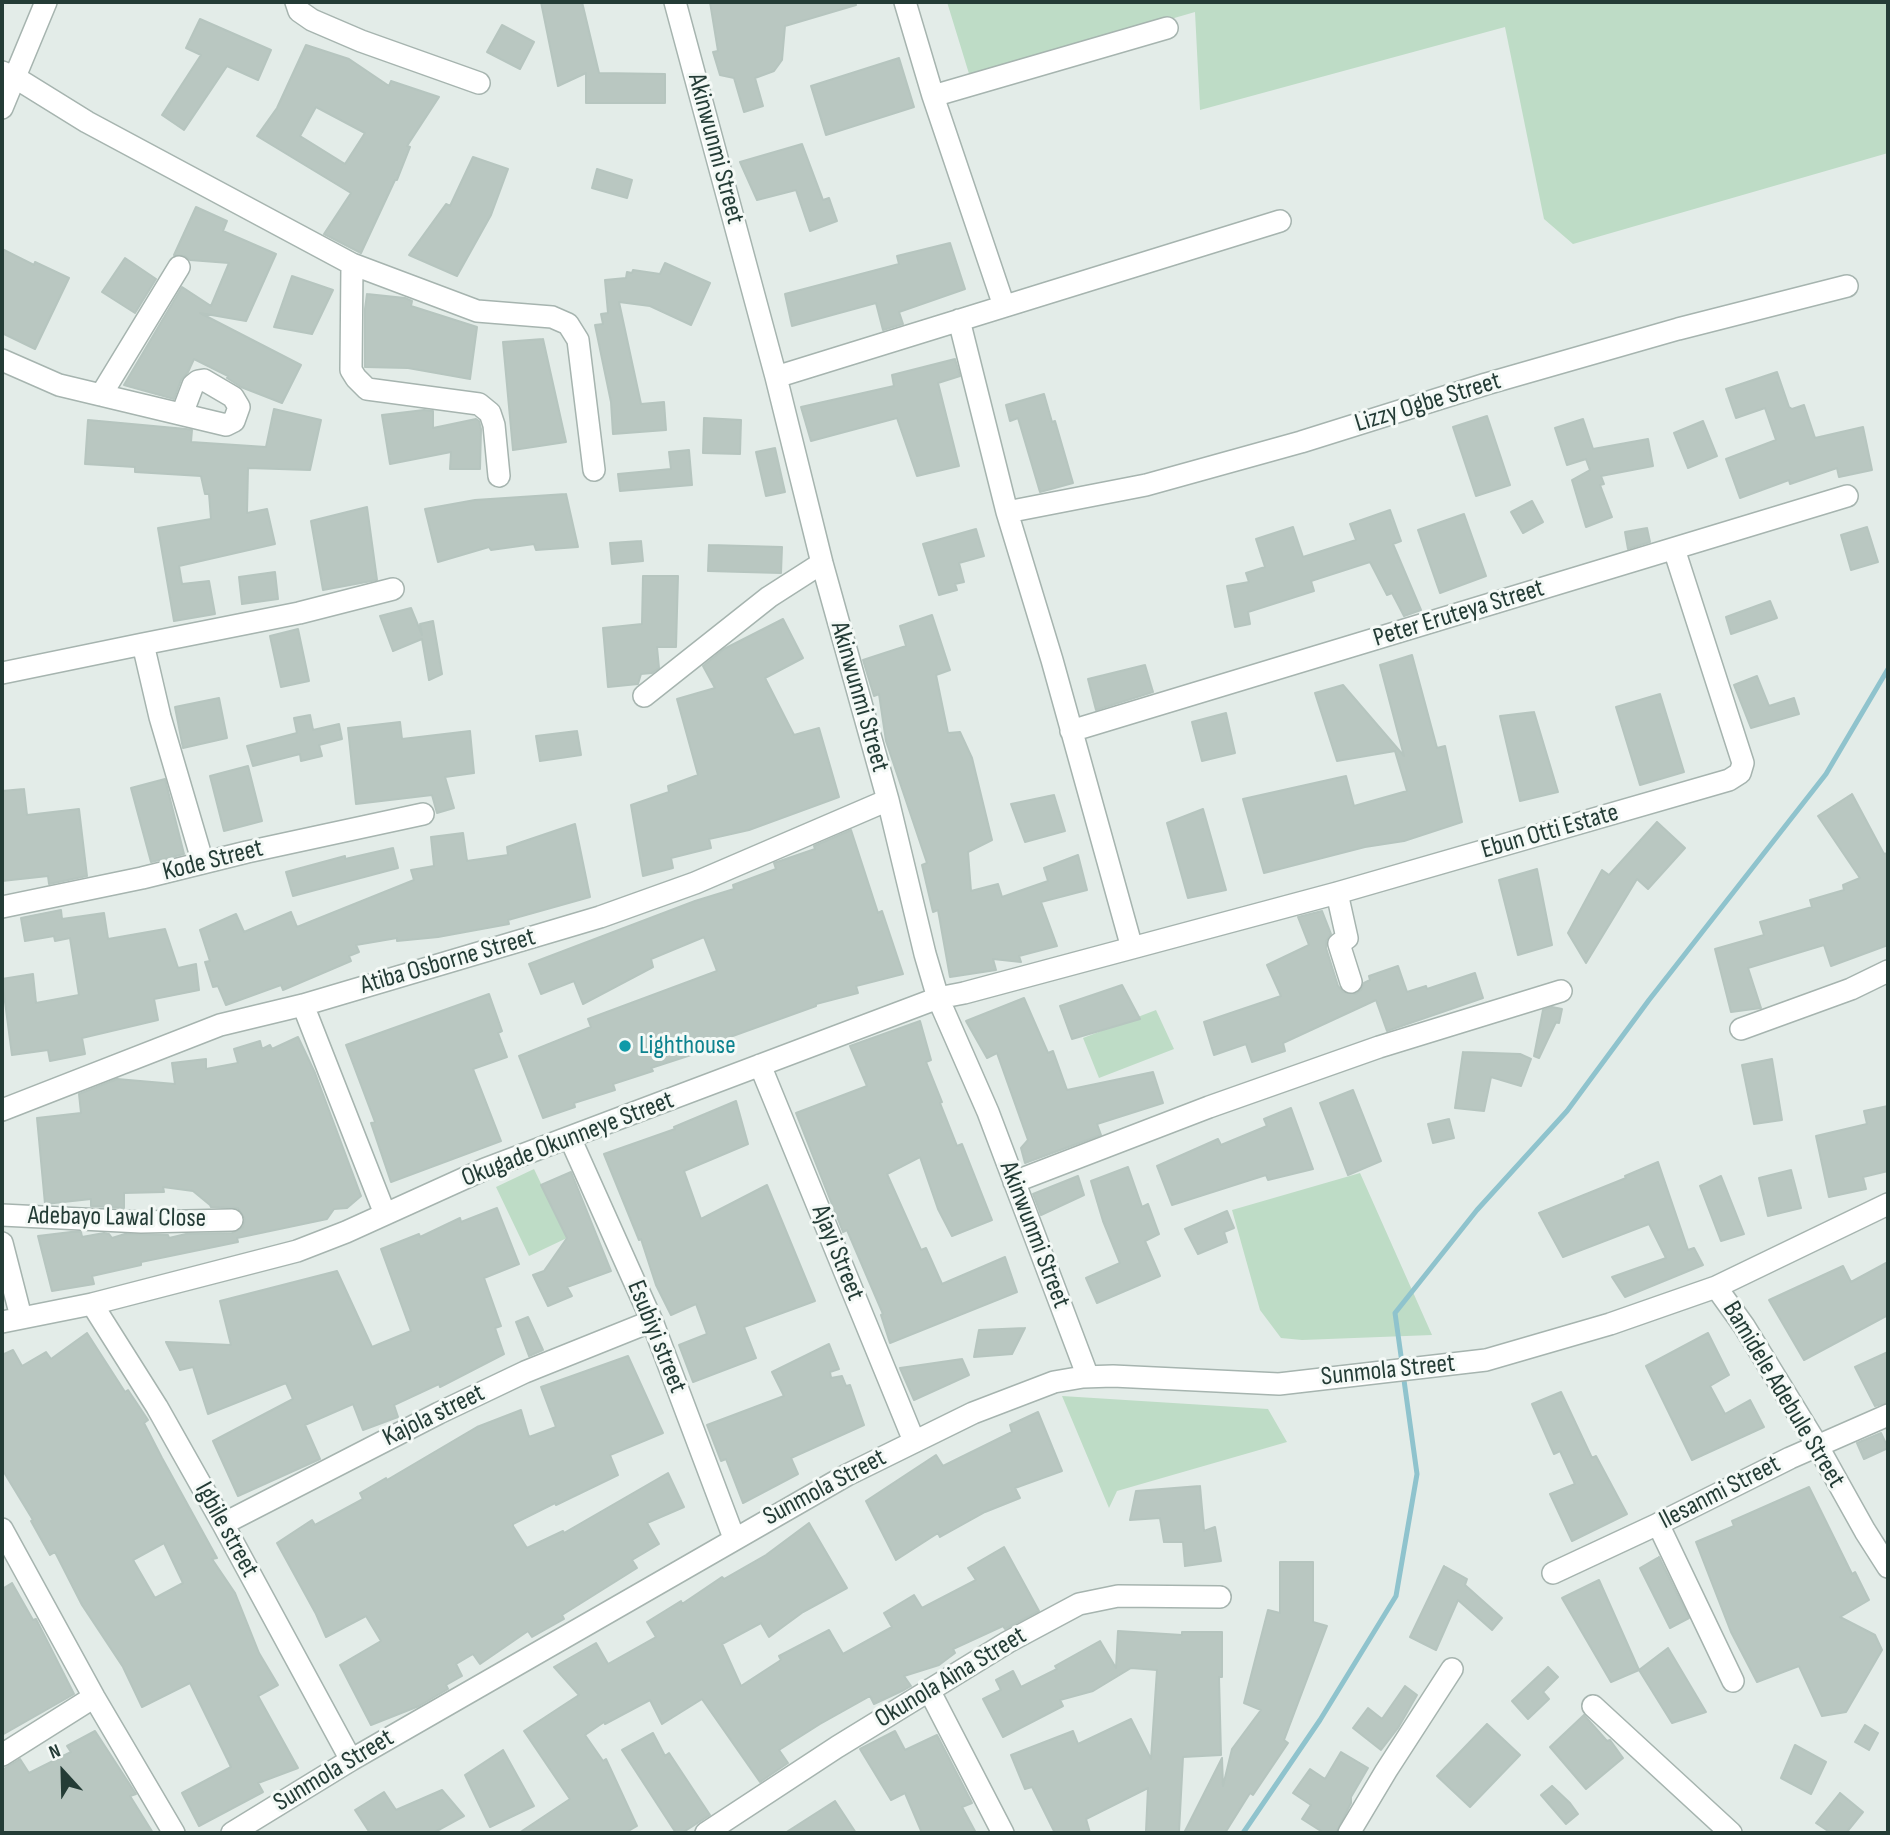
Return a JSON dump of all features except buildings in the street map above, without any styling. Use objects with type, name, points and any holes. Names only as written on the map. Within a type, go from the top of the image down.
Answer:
[{"type":"street","points":[[2,108],[9,75],[46,2]]},
{"type":"street","points":[[296,2],[299,11],[324,25],[479,83]]},
{"type":"street","name":"Akinwunmi Street","points":[[675,2],[776,377],[822,563],[888,800],[938,998],[988,1112],[1088,1377]]},
{"type":"street","points":[[905,2],[933,96],[1004,306]]},
{"type":"street","points":[[933,96],[1167,28]]},
{"type":"street","points":[[9,75],[88,122],[352,264],[477,311],[552,317],[568,324],[578,340],[594,470]]},
{"type":"street","points":[[776,377],[1280,221]]},
{"type":"street","points":[[352,264],[351,370],[356,378],[367,389],[479,404],[490,413],[494,425],[499,476]]},
{"type":"street","points":[[101,395],[179,267]]},
{"type":"street","name":"Lizzy Ogbe Street","points":[[1007,512],[1146,485],[1301,442],[1486,384],[1678,329],[1846,286]]},
{"type":"street","points":[[959,320],[1007,512],[1052,660],[1132,948]]},
{"type":"street","points":[[2,360],[58,385],[182,414]]},
{"type":"street","name":"Peter Eruteya Street","points":[[1071,731],[1847,496]]},
{"type":"street","name":"Ebun Otti Estate","points":[[1132,948],[1337,893],[1729,780],[1740,773],[1743,762],[1674,549]]},
{"type":"street","points":[[644,696],[769,597],[822,563]]},
{"type":"street","points":[[2,673],[299,612],[393,589]]},
{"type":"street","points":[[142,644],[160,718],[203,863]]},
{"type":"street","name":"Atiba Osborne Street","points":[[2,1110],[220,1025],[303,1005],[600,917],[695,883],[888,800]]},
{"type":"street","name":"Kode Street","points":[[2,907],[423,814]]},
{"type":"street","points":[[1337,893],[1347,938],[1339,944],[1351,982]]},
{"type":"street","name":"Okugade Okunneye Street","points":[[11,1320],[92,1304],[297,1251],[485,1169],[938,998],[1132,948]]},
{"type":"street","points":[[1741,1029],[1851,989],[1888,971]]},
{"type":"street","points":[[1014,1182],[1209,1107],[1379,1047],[1561,991]]},
{"type":"street","points":[[303,1005],[385,1214]]},
{"type":"street","name":"Ajayi Street","points":[[760,1065],[914,1441]]},
{"type":"street","name":"Esubiyi street","points":[[570,1138],[652,1321],[734,1538]]},
{"type":"street","points":[[1716,1287],[1888,1204]]},
{"type":"street","name":"Adebayo Lawal Close","points":[[2,1215],[141,1222],[232,1220]]},
{"type":"street","points":[[2,1243],[11,1320]]},
{"type":"street","name":"Bamidele Adebule Street","points":[[1486,1360],[1610,1324],[1716,1287],[1744,1326],[1817,1445],[1864,1531],[1888,1567]]},
{"type":"street","name":"Igbile street","points":[[92,1304],[157,1407],[351,1760]]},
{"type":"street","name":"Kajola street","points":[[223,1524],[525,1372],[652,1321]]},
{"type":"street","name":"Sunmola Street","points":[[232,1833],[351,1760],[847,1475],[973,1413],[1025,1392],[1054,1382],[1088,1377],[1279,1384],[1486,1360]]},
{"type":"street","name":"Ilesanmi Street","points":[[1553,1573],[1817,1445],[1888,1415]]},
{"type":"street","points":[[1658,1524],[1733,1681]]},
{"type":"street","points":[[2,1529],[94,1696],[174,1833]]},
{"type":"street","name":"Okunola Aina Street","points":[[706,1833],[929,1690],[1008,1642],[1079,1604],[1118,1596],[1220,1597]]},
{"type":"street","points":[[1349,1833],[1452,1669]]},
{"type":"street","points":[[929,1690],[1003,1833]]},
{"type":"street","points":[[2,1755],[94,1696]]},
{"type":"street","points":[[1593,1706],[1731,1833]]},
{"type":"green space","points":[[947,2],[1888,2],[1888,153],[1573,244],[1544,219],[1505,27],[1200,110],[1195,12],[970,77]]},
{"type":"green space","points":[[1156,1010],[1174,1049],[1099,1078],[1083,1038]]},
{"type":"green space","points":[[534,1169],[567,1238],[529,1256],[496,1187]]},
{"type":"green space","points":[[1360,1173],[1432,1335],[1302,1340],[1281,1338],[1260,1310],[1232,1210]]},
{"type":"green space","points":[[1062,1396],[1268,1409],[1287,1442],[1117,1491],[1109,1508]]},
{"type":"waterway","points":[[1402,1363],[1395,1313],[1477,1210],[1567,1111],[1649,1000],[1826,774],[1888,669]]},
{"type":"waterway","points":[[1243,1833],[1320,1720],[1396,1596],[1417,1474],[1403,1373]]},
{"type":"place","name":"Lighthouse","points":[[625,1046]]}]
